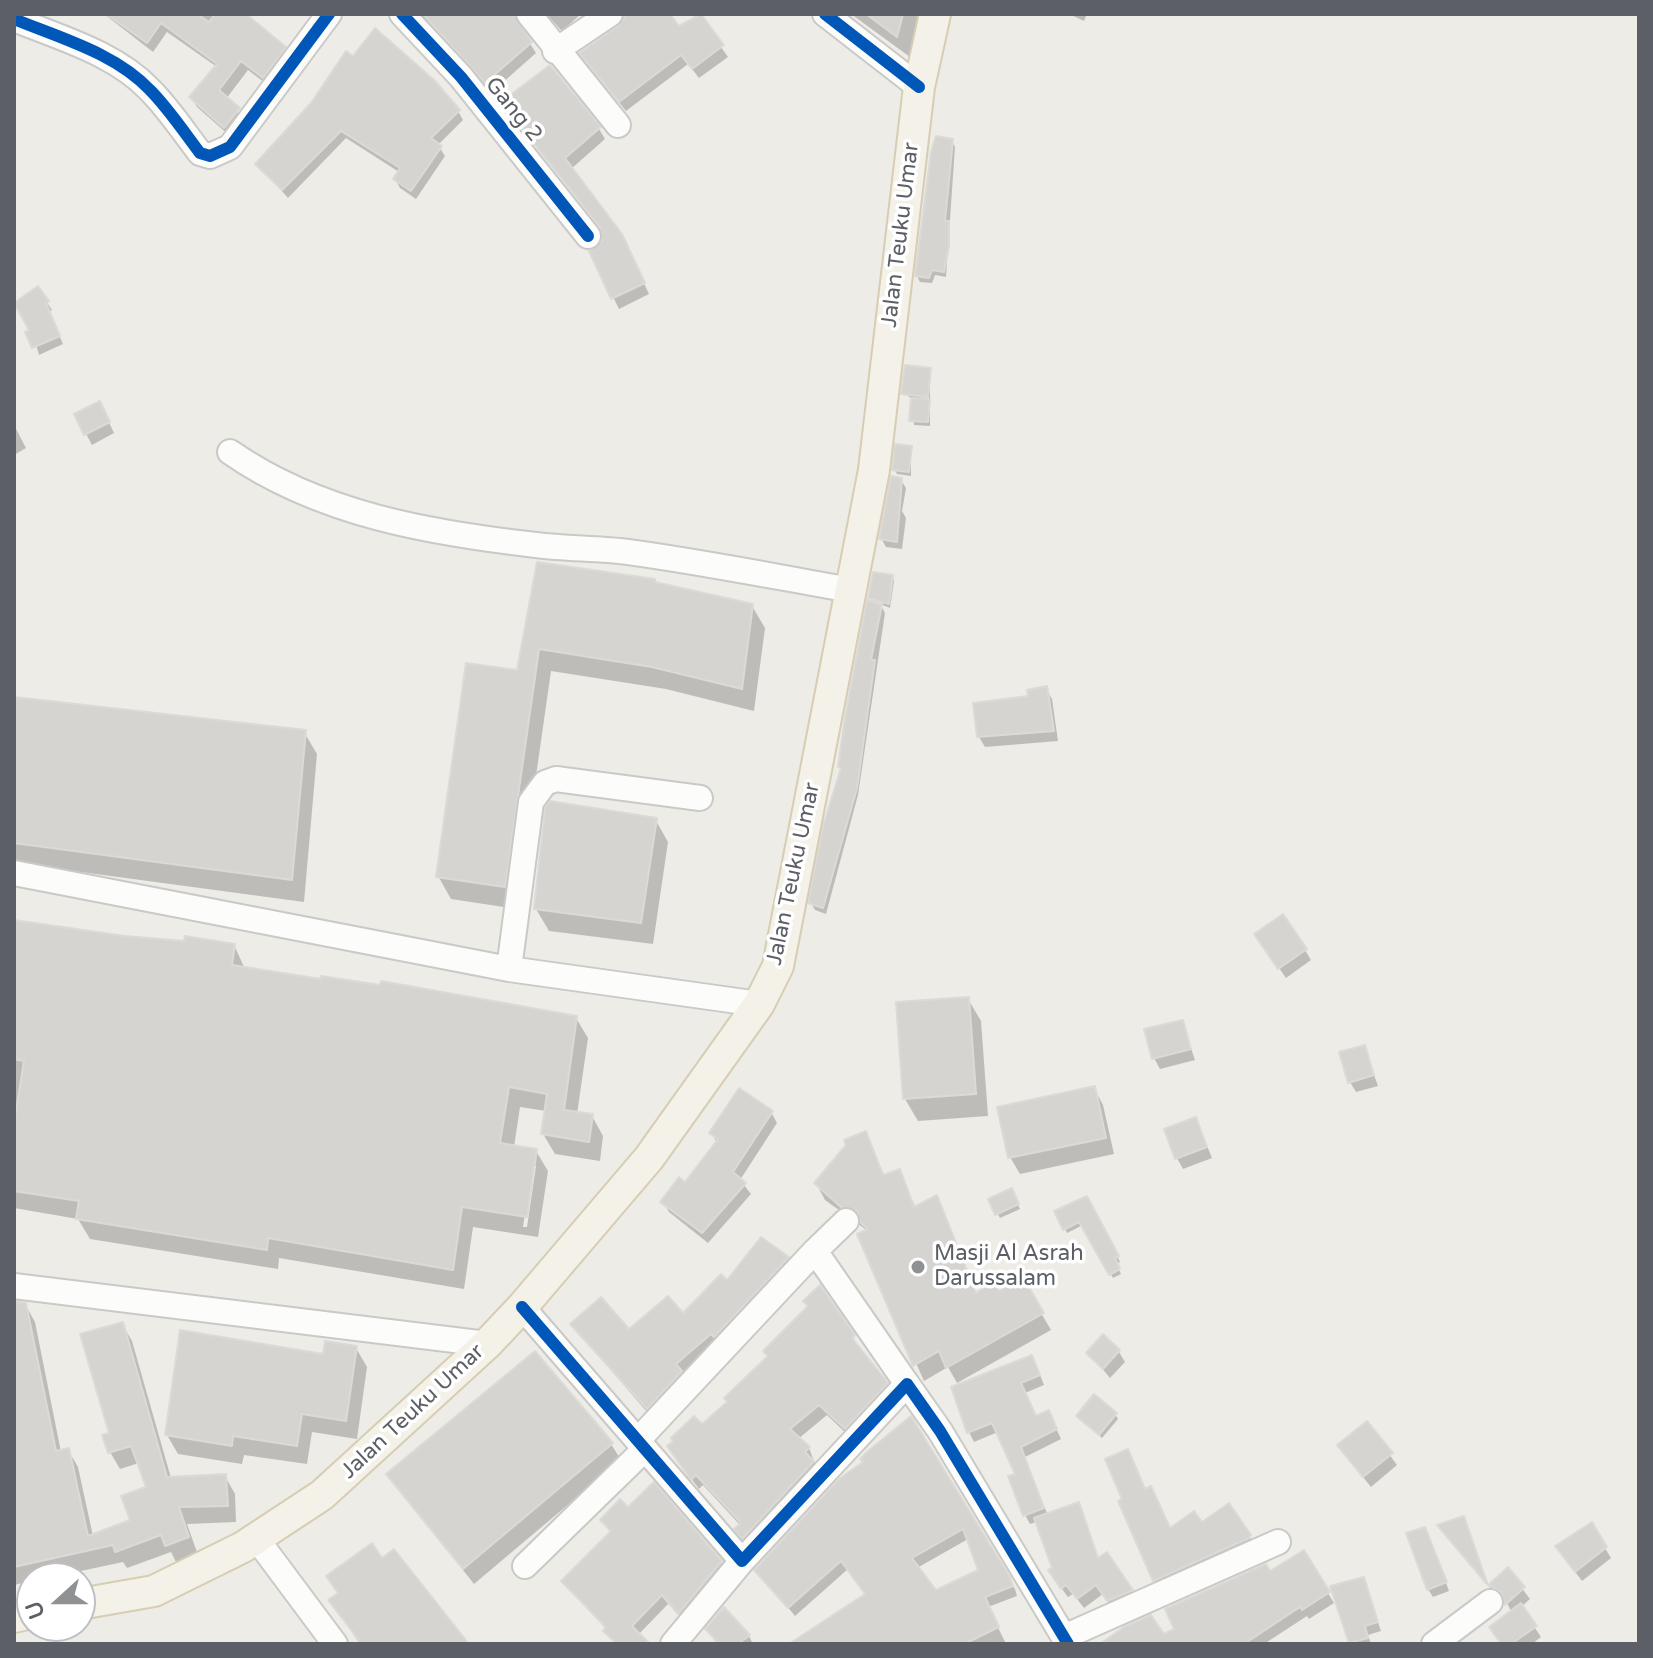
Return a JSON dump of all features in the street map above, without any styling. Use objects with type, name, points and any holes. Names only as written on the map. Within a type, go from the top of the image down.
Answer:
[{"type":"main road","name":"Jalan Teuku Umar","points":[[96,1601],[154,1591],[256,1538],[322,1495],[487,1344],[522,1307],[649,1158],[759,1004],[778,966],[874,470],[919,87],[935,14]]},
{"type":"street","name":"Gang 2","points":[[402,14],[461,77],[588,236]]},
{"type":"street","points":[[529,14],[555,51],[618,125]]},
{"type":"street","points":[[555,51],[610,14]]},
{"type":"street","points":[[825,14],[919,87]]},
{"type":"street","points":[[14,19],[106,58],[132,74],[151,90],[200,153],[210,156],[230,147],[320,17]]},
{"type":"street","points":[[230,452],[261,474],[310,497],[405,526],[537,545],[625,552],[851,590]]},
{"type":"street","points":[[509,969],[531,802],[545,783],[556,779],[700,798]]},
{"type":"street","points":[[14,873],[509,969],[759,1004]]},
{"type":"street","points":[[525,1566],[846,1221]]},
{"type":"street","points":[[815,1251],[940,1431],[1066,1641],[1278,1542]]},
{"type":"street","points":[[14,1286],[487,1344]]},
{"type":"street","points":[[522,1307],[742,1561]]},
{"type":"street","points":[[673,1644],[742,1561],[907,1384]]},
{"type":"street","points":[[256,1538],[335,1644]]},
{"type":"street","points":[[1434,1644],[1490,1602]]},
{"type":"building","points":[[106,14],[197,14],[209,22],[215,14],[246,14],[286,47],[263,78],[241,61],[219,90],[240,108],[224,128],[189,97],[217,64],[161,23],[147,43]]},
{"type":"building","points":[[423,14],[514,14],[532,42],[485,83]]},
{"type":"building","points":[[627,14],[670,14],[679,26],[701,14],[724,45],[692,69],[681,55],[619,102],[579,53],[618,26]]},
{"type":"building","points":[[866,14],[903,14],[897,37]]},
{"type":"building","points":[[375,28],[434,80],[460,110],[431,138],[442,146],[411,191],[393,179],[400,168],[341,131],[282,190],[255,164],[311,103],[346,51],[353,56]]},
{"type":"building","points":[[550,65],[601,127],[565,158],[622,234],[645,283],[611,299],[589,251],[602,242],[600,227],[501,102]]},
{"type":"building","points":[[936,136],[953,139],[945,221],[949,221],[949,246],[944,272],[932,270],[929,278],[915,276],[931,152]]},
{"type":"building","points":[[38,286],[49,301],[46,303],[60,336],[32,348],[25,332],[29,330],[14,303]]},
{"type":"building","points":[[905,365],[931,368],[928,397],[901,394]]},
{"type":"building","points":[[911,398],[930,399],[928,422],[909,421]]},
{"type":"building","points":[[100,401],[110,422],[84,435],[74,414]]},
{"type":"building","points":[[895,444],[912,446],[909,472],[892,470]]},
{"type":"building","points":[[891,476],[902,478],[897,542],[879,539]]},
{"type":"building","points":[[537,562],[655,579],[655,582],[753,604],[742,689],[652,667],[539,649],[505,887],[436,877],[466,663],[517,670]]},
{"type":"building","points":[[873,572],[893,575],[889,604],[868,598]]},
{"type":"building","points":[[867,600],[882,604],[871,660],[875,660],[857,788],[823,908],[808,903],[823,826],[841,768],[838,767],[845,717]]},
{"type":"building","points":[[1047,686],[1054,731],[977,737],[973,703],[1028,696],[1027,690]]},
{"type":"building","points":[[14,697],[306,730],[292,880],[14,843]]},
{"type":"building","points":[[550,801],[657,818],[641,923],[534,909],[545,808]]},
{"type":"building","points":[[1283,914],[1307,949],[1278,969],[1254,934]]},
{"type":"building","points":[[14,920],[125,936],[184,941],[185,936],[235,944],[232,965],[321,979],[321,976],[380,985],[381,981],[577,1016],[564,1110],[593,1114],[589,1142],[541,1134],[547,1094],[509,1087],[500,1143],[537,1149],[527,1217],[462,1207],[453,1270],[268,1238],[267,1250],[76,1219],[79,1201],[14,1191],[14,1124],[24,1061],[14,1059]]},
{"type":"building","points":[[969,997],[976,1094],[903,1099],[896,1002]]},
{"type":"building","points":[[1183,1020],[1191,1049],[1152,1059],[1144,1029]]},
{"type":"building","points":[[1365,1045],[1374,1075],[1348,1083],[1339,1052]]},
{"type":"building","points":[[1095,1086],[1106,1138],[1008,1158],[997,1107]]},
{"type":"building","points":[[739,1088],[773,1111],[733,1172],[746,1183],[702,1233],[660,1202],[679,1177],[685,1182],[718,1139],[709,1133]]},
{"type":"building","points":[[1196,1117],[1207,1147],[1175,1159],[1164,1129]]},
{"type":"building","points":[[866,1131],[883,1175],[900,1169],[914,1207],[937,1195],[976,1293],[992,1282],[999,1291],[1023,1277],[1044,1313],[946,1368],[939,1351],[913,1366],[857,1234],[868,1229],[861,1223],[856,1210],[841,1207],[814,1183],[846,1145],[844,1140]]},
{"type":"building","points":[[1012,1188],[1019,1204],[995,1215],[988,1199]]},
{"type":"building","points":[[1087,1196],[1119,1256],[1115,1258],[1120,1269],[1109,1275],[1079,1222],[1063,1230],[1054,1211]]},
{"type":"building","points":[[761,1237],[789,1257],[714,1337],[711,1334],[676,1364],[682,1371],[647,1409],[570,1324],[601,1297],[629,1329],[668,1296],[683,1313],[721,1274],[727,1280]]},
{"type":"building","points":[[820,1285],[855,1335],[852,1338],[888,1383],[845,1429],[819,1405],[790,1429],[810,1447],[805,1452],[814,1461],[742,1539],[734,1529],[741,1523],[696,1475],[691,1480],[667,1446],[694,1416],[702,1424],[727,1402],[724,1398],[768,1356],[763,1351],[808,1306],[803,1301]]},
{"type":"building","points":[[14,1301],[26,1303],[56,1451],[69,1448],[88,1536],[130,1520],[121,1496],[146,1487],[131,1446],[108,1453],[102,1435],[109,1433],[80,1334],[123,1322],[167,1477],[226,1474],[228,1506],[179,1507],[189,1537],[165,1546],[161,1535],[115,1552],[113,1545],[36,1562],[16,1562],[14,1567]]},
{"type":"building","points":[[180,1330],[323,1354],[325,1341],[357,1346],[346,1421],[302,1414],[297,1446],[233,1436],[232,1446],[165,1435]]},
{"type":"building","points":[[1103,1334],[1120,1350],[1103,1369],[1086,1353]]},
{"type":"building","points":[[535,1351],[613,1443],[463,1569],[386,1474]]},
{"type":"building","points":[[1032,1355],[1040,1375],[1021,1383],[1036,1416],[1049,1410],[1057,1429],[1021,1447],[1044,1508],[1023,1516],[1008,1476],[1015,1474],[992,1423],[967,1433],[951,1387]]},
{"type":"building","points":[[1094,1394],[1117,1413],[1099,1435],[1076,1416]]},
{"type":"building","points":[[911,1416],[1010,1577],[1013,1586],[985,1597],[999,1627],[964,1644],[789,1644],[865,1594],[841,1561],[788,1608],[754,1570],[839,1479],[863,1462],[860,1459]],"holes":[[[963,1529],[978,1570],[936,1590],[912,1558]]]},
{"type":"building","points":[[1367,1421],[1393,1453],[1363,1477],[1337,1445]]},
{"type":"building","points":[[1128,1449],[1145,1489],[1151,1486],[1170,1528],[1194,1511],[1202,1522],[1229,1503],[1251,1535],[1249,1538],[1153,1581],[1118,1501],[1122,1499],[1105,1459]]},
{"type":"building","points":[[654,1482],[722,1561],[678,1614],[662,1595],[632,1626],[650,1644],[617,1644],[603,1631],[606,1627],[561,1581],[611,1531],[600,1520],[620,1499],[628,1507]]},
{"type":"building","points":[[1079,1502],[1098,1558],[1107,1552],[1133,1590],[1107,1601],[1096,1585],[1077,1599],[1066,1585],[1061,1589],[1048,1570],[1052,1568],[1034,1518]]},
{"type":"building","points":[[1464,1516],[1487,1583],[1437,1525]]},
{"type":"building","points":[[1592,1522],[1607,1547],[1575,1572],[1555,1546]]},
{"type":"building","points":[[1425,1527],[1447,1582],[1427,1590],[1406,1533]]},
{"type":"building","points":[[372,1543],[382,1558],[394,1549],[469,1644],[362,1644],[328,1600],[338,1593],[326,1576]]},
{"type":"building","points":[[1304,1550],[1330,1592],[1302,1610],[1300,1607],[1244,1644],[1100,1644],[1124,1627],[1151,1615],[1164,1634],[1174,1629],[1165,1609],[1266,1564],[1270,1571]]},
{"type":"building","points":[[1508,1567],[1525,1587],[1505,1605],[1501,1592],[1488,1585]]},
{"type":"building","points":[[1364,1577],[1378,1622],[1365,1626],[1368,1638],[1349,1643],[1330,1586]]},
{"type":"building","points":[[1521,1603],[1537,1626],[1511,1644],[1501,1644],[1489,1627]]},
{"type":"building","points":[[724,1607],[750,1635],[738,1644],[720,1644],[705,1629]]},
{"type":"cycle path","points":[[14,19],[104,56],[136,77],[170,112],[200,153],[210,156],[230,147],[329,14]]},
{"type":"cycle path","points":[[402,14],[461,77],[588,236]]},
{"type":"cycle path","points":[[825,14],[919,87]]},
{"type":"cycle path","points":[[522,1307],[742,1561],[907,1384],[940,1431],[1068,1644]]},
{"type":"place","name":"Masji Al Asrah Darussalam","points":[[918,1267]]}]
